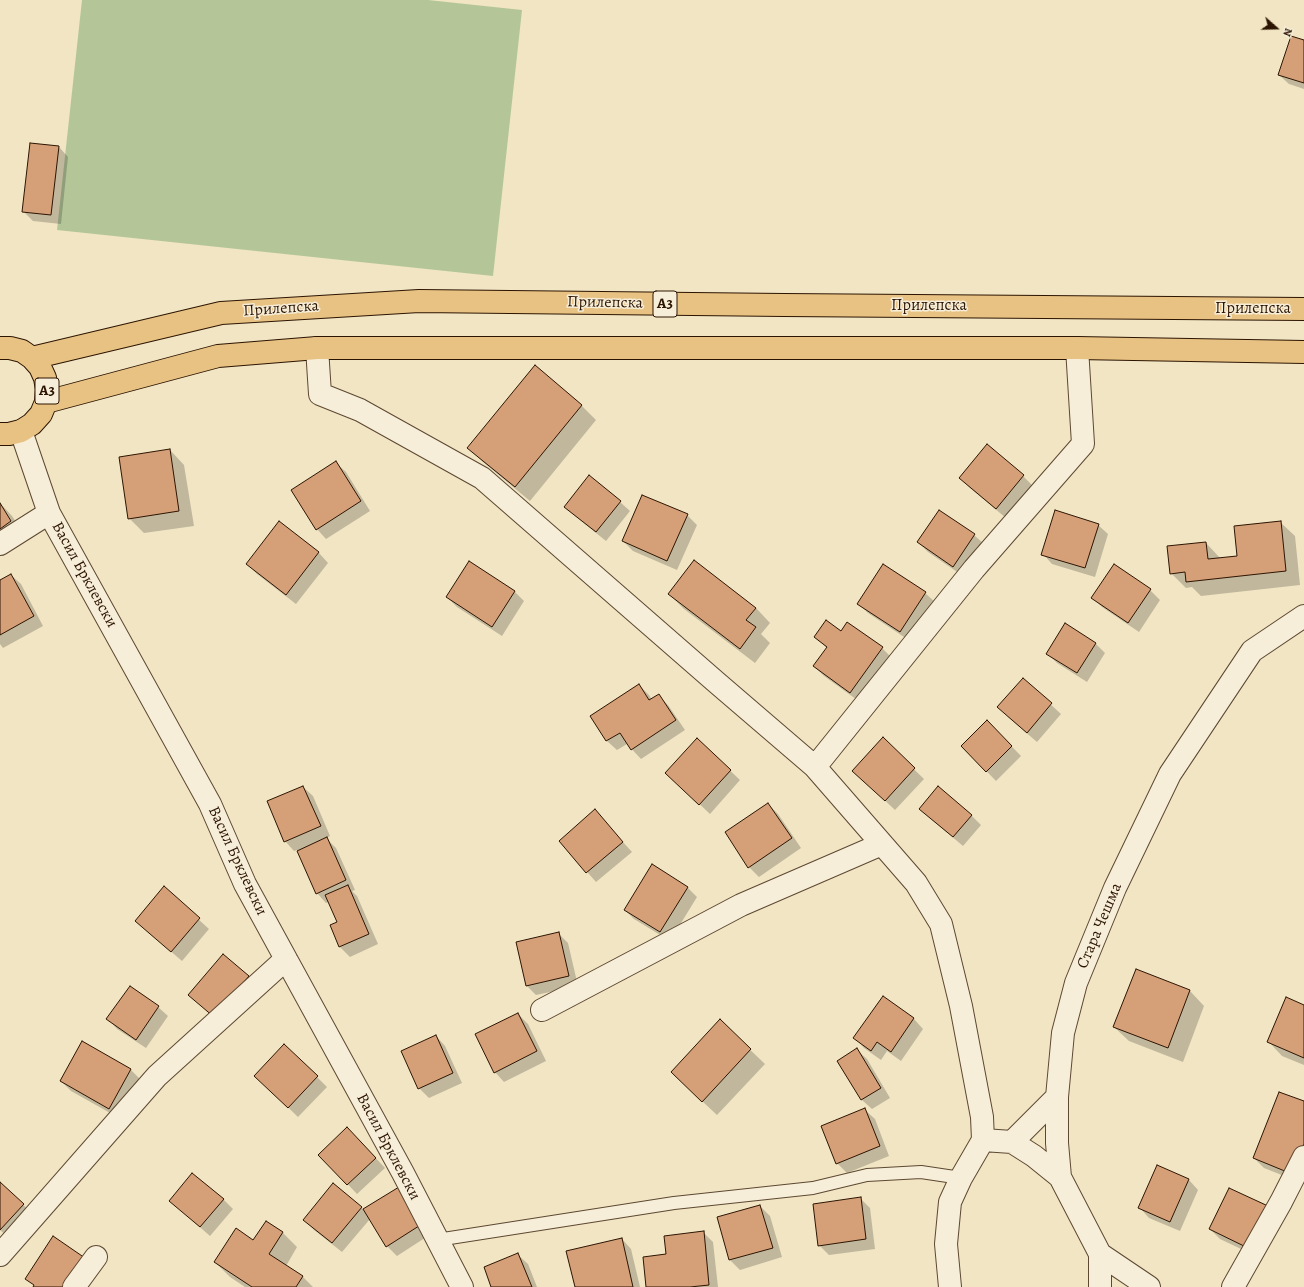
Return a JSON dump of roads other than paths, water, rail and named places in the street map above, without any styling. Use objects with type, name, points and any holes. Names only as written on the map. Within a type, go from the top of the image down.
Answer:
[{"type":"main road","name":"Прилепска","points":[[32,358],[221,313],[419,301],[1304,309]]},
{"type":"main road","name":"A3","points":[[0,348],[10,348],[22,351],[32,358],[40,367],[45,378],[47,389],[46,402],[41,414],[32,424],[10,432]]},
{"type":"main road","name":"A3","points":[[46,402],[218,356],[317,348],[1077,348],[1304,352]]},
{"type":"street","points":[[317,348],[320,394],[360,410],[482,478],[716,682],[815,766],[916,883],[941,924],[962,1013],[982,1117],[983,1140],[961,1178],[950,1202],[946,1244],[950,1287]]},
{"type":"street","points":[[815,766],[974,569],[1082,444],[1077,348]]},
{"type":"street","name":"Васил Брклевски","points":[[10,432],[49,513],[210,804],[245,884],[403,1173],[462,1287]]},
{"type":"street","points":[[0,544],[49,513]]},
{"type":"street","name":"Стара Чешма","points":[[1100,1287],[1100,1254],[1060,1177],[1056,1143],[1057,1096],[1063,1033],[1076,983],[1115,888],[1170,774],[1252,651],[1304,616]]},
{"type":"street","points":[[542,1010],[741,905],[882,844]]},
{"type":"street","points":[[0,1255],[157,1076],[286,958]]},
{"type":"street","points":[[1012,1142],[1057,1096]]},
{"type":"street","points":[[983,1140],[1012,1142],[1034,1156],[1060,1177]]},
{"type":"street","points":[[1233,1287],[1281,1202],[1304,1157]]},
{"type":"street","points":[[1100,1254],[1149,1287]]},
{"type":"street","points":[[74,1287],[96,1258]]},
{"type":"lane","points":[[437,1240],[674,1203],[813,1188],[868,1175],[921,1172],[961,1178]]}]
